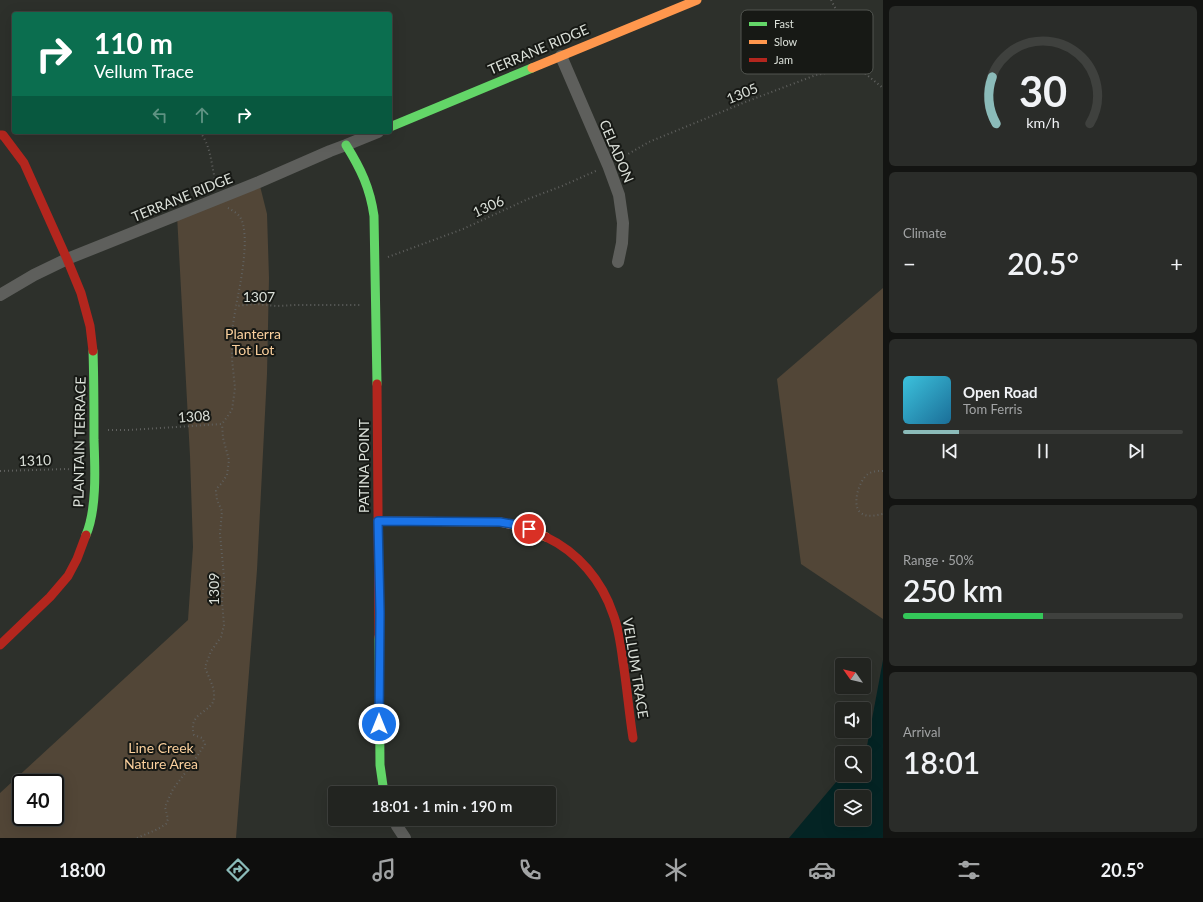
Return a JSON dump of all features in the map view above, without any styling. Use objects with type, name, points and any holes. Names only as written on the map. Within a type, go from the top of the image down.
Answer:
[{"type":"street","name":"TERRANE RIDGE","points":[[392,126],[697,0]]},
{"type":"street","name":"CELADON","points":[[561,56],[608,165],[619,195],[624,223],[622,244],[618,262]]},
{"type":"street","name":"TERRANE RIDGE","points":[[0,295],[34,275],[67,259],[373,134]]},
{"type":"street","name":"PLANTAIN TERRACE","points":[[0,135],[3,135],[24,163],[81,293],[90,326],[93,349],[95,472],[90,526],[77,559],[68,576],[50,598],[0,645]]},
{"type":"street","name":"PATINA POINT","points":[[346,145],[360,168],[371,195],[374,216],[380,613],[380,757],[383,786]]},
{"type":"street","name":"VELLUM TRACE","points":[[378,521],[500,522],[517,525],[540,533],[558,543],[573,555],[589,570],[612,608],[617,625],[625,670],[633,738]]},
{"type":"street","points":[[397,826],[405,838]]},
{"type":"path","points":[[831,0],[836,10]]},
{"type":"path","name":"1305","points":[[608,165],[649,142],[748,101],[821,74]]},
{"type":"path","points":[[866,74],[883,88]]},
{"type":"path","points":[[201,134],[209,148],[214,176],[221,197]]},
{"type":"path","name":"1306","points":[[375,261],[463,229],[608,165]]},
{"type":"path","name":"1307","points":[[221,197],[225,206],[240,217],[244,228],[243,268],[236,306],[256,304],[276,306],[376,306]]},
{"type":"path","name":"1308","points":[[94,431],[222,424],[232,410],[235,388],[232,360],[232,330],[236,306]]},
{"type":"path","name":"1309","points":[[137,838],[166,824],[168,819],[165,807],[173,789],[205,744],[202,738],[194,735],[193,730],[195,719],[212,705],[214,698],[213,687],[205,667],[211,651],[221,637],[224,625],[222,601],[224,577],[220,534],[222,511],[217,500],[216,491],[227,475],[229,460],[223,438],[222,424]]},
{"type":"path","name":"1310","points":[[0,471],[67,469],[95,472]]},
{"type":"path","points":[[883,471],[876,471],[863,478],[858,489],[856,507],[861,513],[870,516],[883,514]]},
{"type":"green space","name":"Line Creek Nature Area","points":[[259,182],[267,214],[269,278],[267,374],[257,570],[236,838],[0,838],[0,793],[12,782],[12,826],[64,826],[64,774],[21,774],[188,620],[193,547],[190,456],[177,215]]},
{"type":"green space","points":[[883,288],[883,619],[801,564],[777,379]]},
{"type":"water","points":[[883,660],[883,838],[789,838],[836,782],[871,782],[871,746],[867,746],[868,738],[871,738],[871,724]]},
{"type":"traffic: fast","points":[[392,126],[532,68]]},
{"type":"traffic: fast","points":[[346,145],[364,179],[370,196],[374,216],[377,384]]},
{"type":"traffic: fast","points":[[86,535],[90,525],[94,501],[95,463],[93,351]]},
{"type":"traffic: fast","points":[[379,637],[380,765],[383,786]]},
{"type":"traffic: slow","points":[[532,68],[697,0]]},
{"type":"traffic: slow","points":[[378,521],[500,522],[522,527],[546,537]]},
{"type":"traffic: jam","points":[[0,135],[3,135],[24,163],[67,259],[81,293],[90,326],[93,351]]},
{"type":"traffic: jam","points":[[377,384],[379,637]]},
{"type":"traffic: jam","points":[[0,645],[50,597],[68,576],[77,559],[86,535]]},
{"type":"traffic: jam","points":[[546,537],[558,543],[578,559],[595,579],[608,602],[620,638],[633,738]]},
{"type":"route","points":[[379,724],[380,613],[378,521],[500,522],[529,529]]},
{"type":"park label","name":"Planterra Tot Lot","points":[[253,342]]}]
